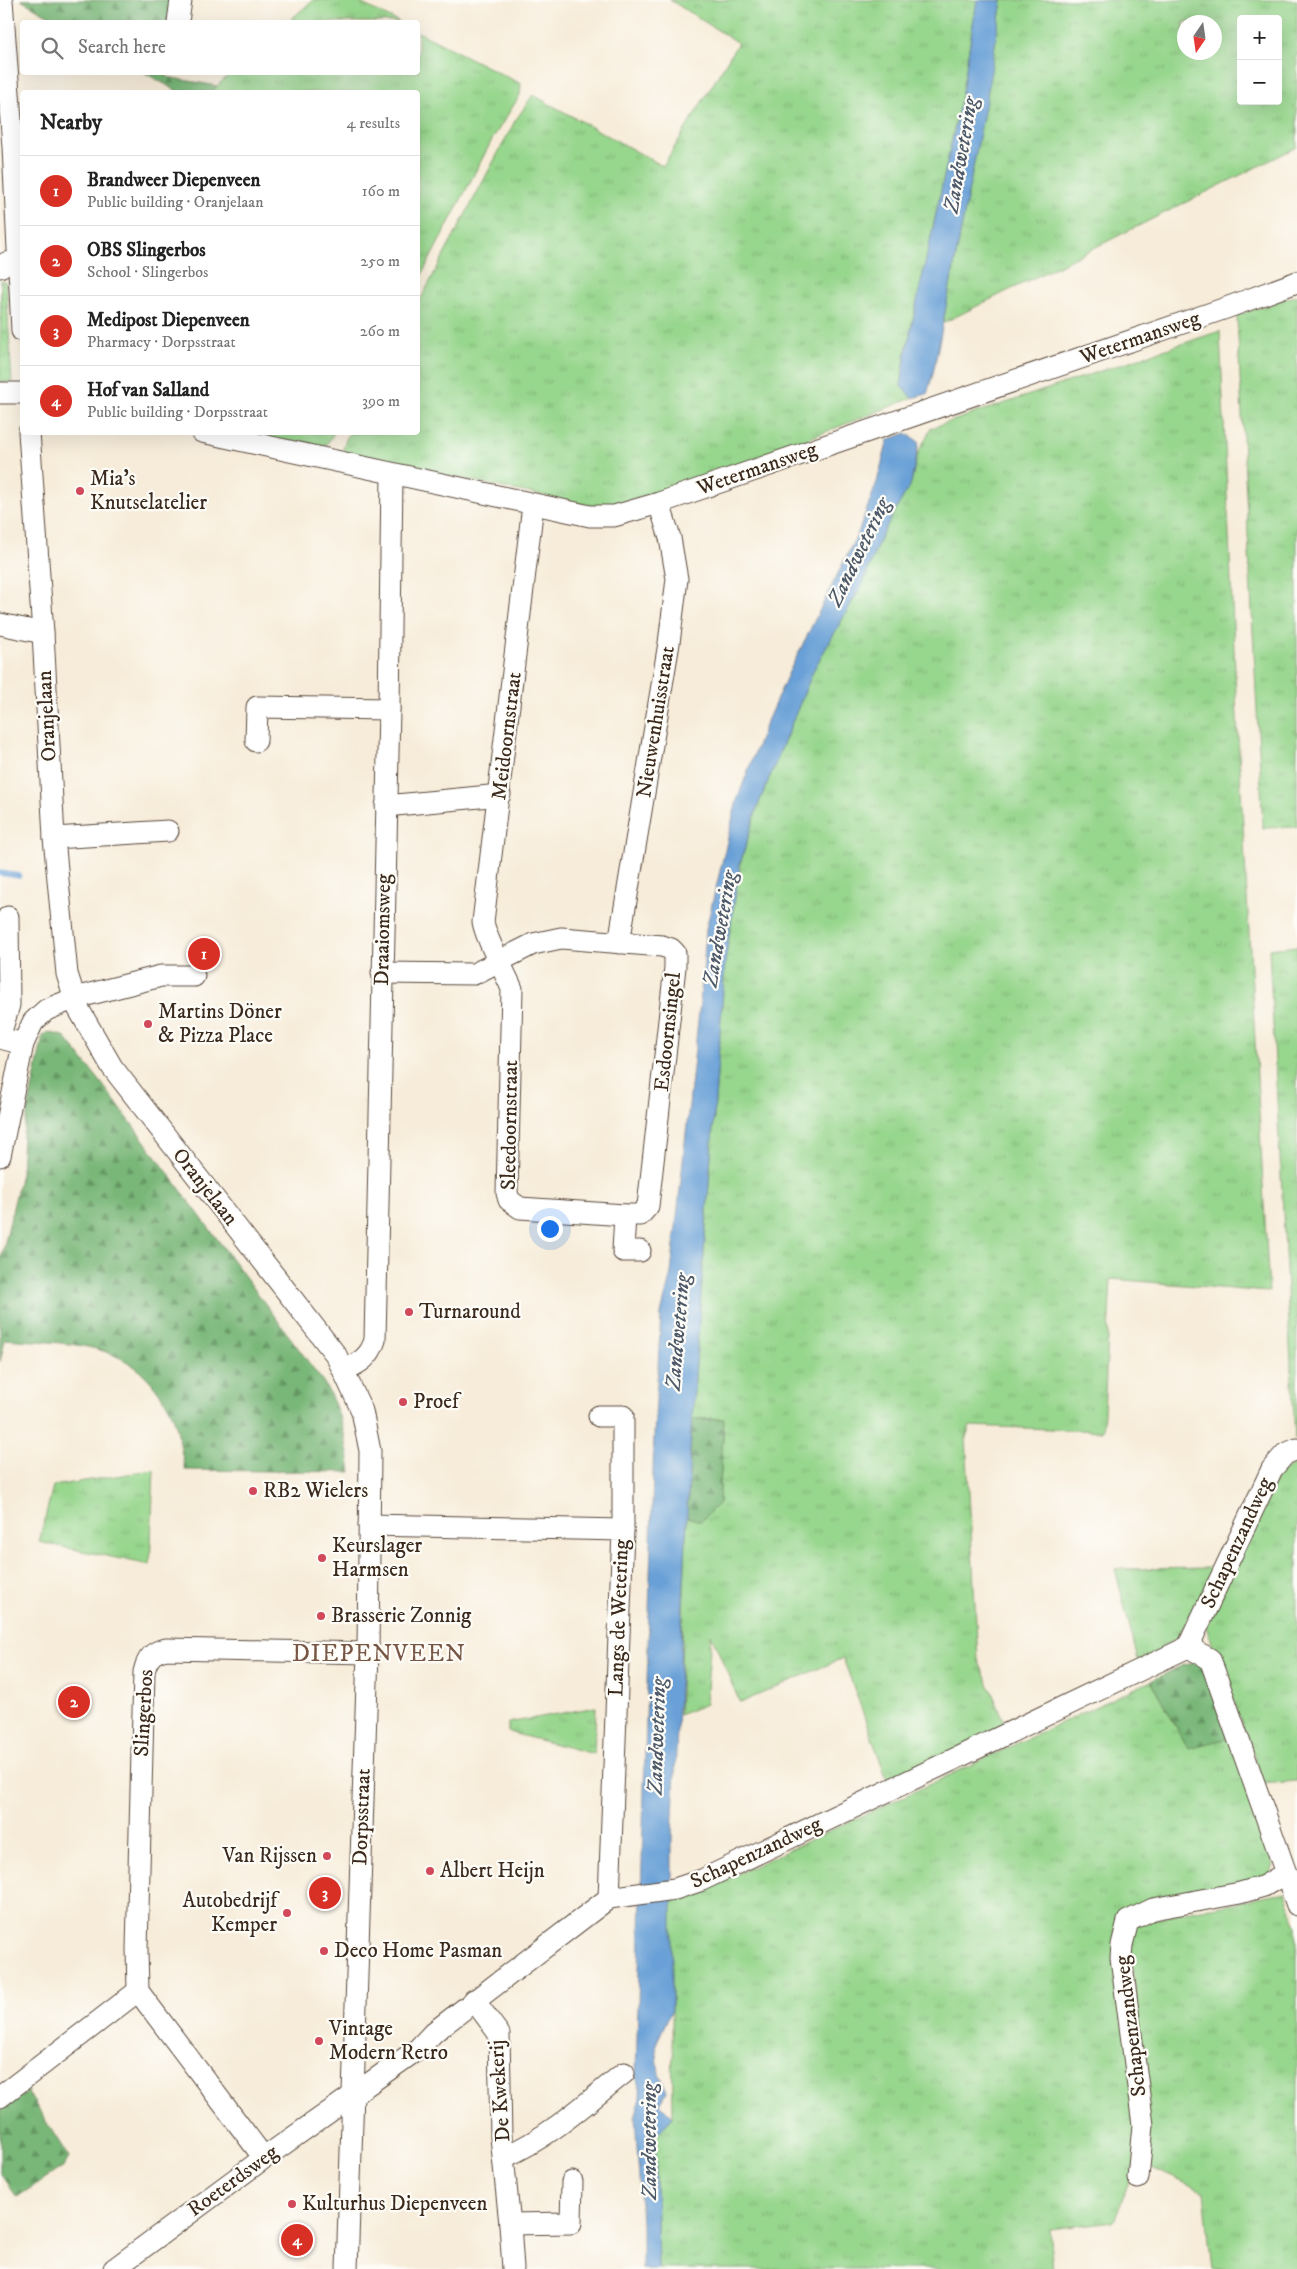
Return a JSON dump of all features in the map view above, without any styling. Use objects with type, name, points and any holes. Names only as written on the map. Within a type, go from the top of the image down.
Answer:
[{"type":"street","points":[[2,0],[6,148],[14,263],[20,314]]},
{"type":"street","points":[[178,20],[181,0]]},
{"type":"street","name":"Wetermansweg","points":[[215,435],[534,506],[598,517],[614,516],[660,503],[1297,282]]},
{"type":"street","points":[[0,393],[20,393]]},
{"type":"street","name":"Oranjelaan","points":[[29,435],[43,633],[54,838],[67,974],[78,1008],[112,1067],[336,1355],[344,1370]]},
{"type":"street","name":"Draaiomsweg","points":[[344,1370],[367,1357],[372,1351],[375,1340],[389,709],[392,475]]},
{"type":"street","name":"Nieuwenhuisstraat","points":[[618,943],[669,643],[677,579],[670,538],[660,503]]},
{"type":"street","name":"Meidoornstraat","points":[[501,962],[486,936],[483,922],[534,506]]},
{"type":"street","points":[[0,624],[43,633]]},
{"type":"street","points":[[256,741],[257,707],[389,709]]},
{"type":"street","points":[[386,806],[500,795]]},
{"type":"street","points":[[54,838],[168,832]]},
{"type":"street","points":[[8,916],[10,1005],[0,1035],[4,1039],[23,1044]]},
{"type":"street","name":"Esdoornsingel","points":[[382,973],[474,974],[501,962],[533,944],[561,938],[662,946],[671,949],[675,953],[674,977],[648,1206],[640,1215],[625,1215]]},
{"type":"street","name":"Sleedoornstraat","points":[[501,962],[512,989],[509,1200],[520,1208],[625,1215]]},
{"type":"street","points":[[1,1148],[23,1044],[33,1022],[46,1010],[75,998],[161,976],[194,976]]},
{"type":"street","points":[[625,1215],[622,1250],[640,1251]]},
{"type":"street","name":"Dorpsstraat","points":[[344,1370],[362,1410],[370,1451],[368,1653],[347,2269]]},
{"type":"street","points":[[599,1416],[623,1416],[623,1530]]},
{"type":"street","name":"Schapenzandweg","points":[[353,2095],[418,2049],[434,2032],[474,2000],[609,1898],[675,1889],[711,1876],[1188,1647],[1272,1469],[1285,1454],[1297,1449]]},
{"type":"street","name":"Langs de Wetering","points":[[369,1525],[623,1530],[609,1898]]},
{"type":"street","points":[[1188,1647],[1210,1659],[1289,1865],[1297,1905]]},
{"type":"street","name":"Slingerbos","points":[[138,1992],[140,1797],[144,1672],[146,1662],[151,1655],[159,1650],[167,1649],[368,1653]]},
{"type":"street","name":"Schapenzandweg","points":[[1138,2178],[1143,2125],[1121,1958],[1128,1921],[1153,1909],[1248,1891],[1264,1886],[1289,1865]]},
{"type":"street","points":[[0,2097],[138,1992],[264,2158]]},
{"type":"street","name":"De Kwekerij","points":[[474,2000],[499,2034],[501,2138],[513,2269]]},
{"type":"street","name":"De Kwekerij","points":[[504,2158],[519,2151],[558,2124],[624,2073]]},
{"type":"street","name":"Roeterdsweg","points":[[114,2269],[353,2095]]},
{"type":"street","points":[[510,2224],[571,2223],[572,2182]]},
{"type":"green space","points":[[21,0],[170,0],[168,20],[56,20]]},
{"type":"green space","points":[[313,0],[354,0],[395,20],[290,20]]},
{"type":"green space","points":[[670,0],[977,0],[961,98],[906,352],[901,386],[912,398],[695,483],[602,508],[346,455],[343,447],[348,435],[420,435],[420,300],[515,121],[533,95],[663,166],[738,43]]},
{"type":"green space","points":[[1002,0],[1297,0],[1297,147],[943,323],[987,96]]},
{"type":"green space","points":[[420,33],[521,84],[520,95],[493,138],[420,278],[420,90],[214,90],[229,75],[420,75]]},
{"type":"green space","points":[[149,75],[167,75],[167,77],[217,86],[214,90],[175,90]]},
{"type":"green space","points":[[1,280],[6,282],[12,382],[0,383]]},
{"type":"green space","points":[[1297,295],[1297,827],[1263,828],[1237,318],[1238,315]]},
{"type":"green space","points":[[1220,331],[1237,717],[1269,1292],[1111,1279],[1103,1431],[970,1426],[966,1437],[978,1660],[1007,1727],[888,1782],[843,1658],[740,1703],[711,1634],[706,1704],[679,1715],[687,1517],[701,1521],[719,1503],[724,1419],[692,1419],[725,963],[740,865],[757,808],[814,669],[864,581],[880,538],[911,483],[918,453],[931,428]]},
{"type":"green space","points":[[228,435],[333,435],[320,454]]},
{"type":"green space","points":[[1297,946],[1297,1438],[1295,1439],[1269,949]]},
{"type":"green space","points":[[47,1032],[64,1036],[100,1081],[324,1383],[335,1405],[342,1426],[351,1472],[185,1470],[180,1441],[169,1408],[158,1391],[143,1374],[127,1362],[109,1353],[89,1347],[5,1339],[0,1362],[0,1264],[21,1173],[23,1135],[43,1036]]},
{"type":"green space","points":[[692,1419],[724,1419],[719,1503],[701,1521],[687,1517]]},
{"type":"green space","points":[[1297,1463],[1297,1781],[1263,1784],[1206,1627],[1277,1476]]},
{"type":"green space","points":[[154,1470],[150,1565],[39,1542],[53,1486]]},
{"type":"green space","points":[[1216,1568],[1177,1638],[1139,1664],[1115,1569]]},
{"type":"green space","points":[[1201,1664],[1230,1738],[1188,1748],[1151,1681],[1183,1665]]},
{"type":"green space","points":[[1151,1681],[1188,1747],[1230,1738],[1274,1864],[1270,1877],[1123,1918],[1137,2126],[1134,2168],[1114,2221],[1049,2229],[1053,2269],[658,2269],[655,2136],[673,2117],[671,1902],[718,1883]]},
{"type":"green space","points":[[596,1707],[594,1754],[508,1732],[508,1723]]},
{"type":"green space","points":[[1285,1893],[1297,1926],[1297,2269],[1212,2269],[1204,2192],[1152,2168],[1150,2162],[1145,2081],[1129,1936],[1139,1921]]},
{"type":"green space","points":[[27,2091],[69,2158],[64,2166],[17,2197],[0,2174],[0,2111]]},
{"type":"water","name":"Zandwetering","points":[[977,0],[1002,0],[987,96],[933,374],[927,394],[912,398],[901,386],[906,352],[961,98]]},
{"type":"water","name":"Zandwetering","points":[[906,433],[919,442],[911,483],[880,538],[864,581],[814,669],[757,808],[740,864],[725,963],[691,1431],[672,1837],[672,2009],[656,2044],[659,2074],[667,2091],[660,2104],[673,2117],[655,2136],[658,2269],[642,2269],[642,2224],[635,2117],[641,2097],[636,2074],[654,1435],[661,1314],[671,1273],[703,974],[706,929],[737,800],[764,728],[788,674],[858,533],[877,482],[888,440]]},
{"type":"waterway","points":[[0,873],[19,876]]},
{"type":"place","name":"Mia's Knutselatelier","points":[[80,491]]},
{"type":"place","name":"Brandweer Diepenveen","points":[[204,954]]},
{"type":"place","name":"Martins Döner & Pizza Place","points":[[148,1024]]},
{"type":"place","name":"Turnaround","points":[[409,1312]]},
{"type":"place","name":"Proef","points":[[403,1402]]},
{"type":"place","name":"RB2 Wielers","points":[[253,1491]]},
{"type":"place","name":"Keurslager Harmsen","points":[[322,1558]]},
{"type":"place","name":"Brasserie Zonnig","points":[[321,1616]]},
{"type":"place","name":"OBS Slingerbos","points":[[74,1702]]},
{"type":"place","name":"Van Rijssen","points":[[327,1856]]},
{"type":"place","name":"Albert Heijn","points":[[430,1871]]},
{"type":"place","name":"Medipost Diepenveen","points":[[325,1893]]},
{"type":"place","name":"Autobedrijf Kemper","points":[[287,1913]]},
{"type":"place","name":"Deco Home Pasman","points":[[324,1951]]},
{"type":"place","name":"Vintage Modern Retro","points":[[319,2041]]},
{"type":"place","name":"Kulturhus Diepenveen","points":[[292,2204]]},
{"type":"place","name":"Hof van Salland","points":[[297,2240]]},
{"type":"district","name":"DIEPENVEEN","points":[[379,1654]]}]
